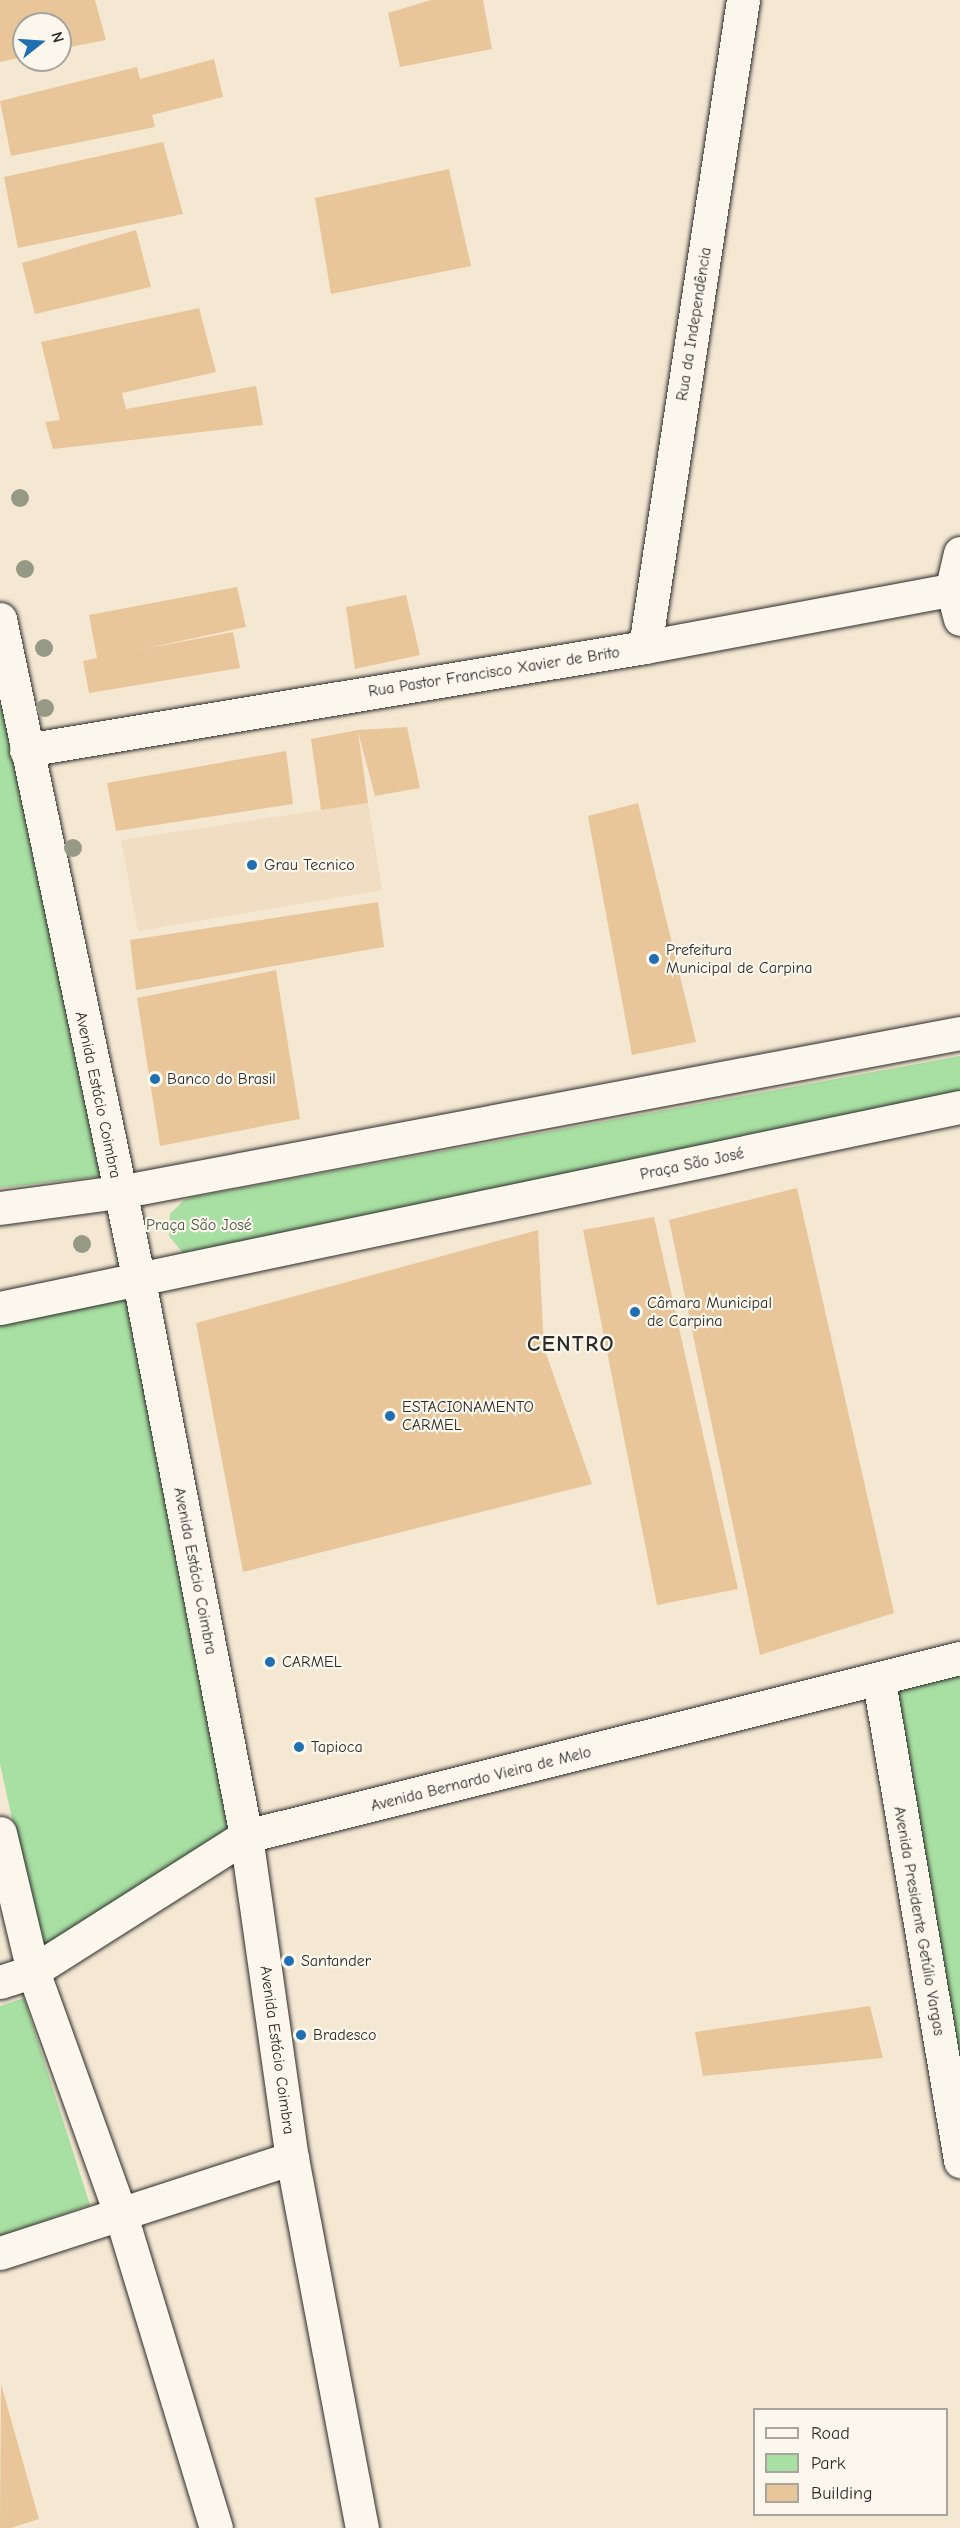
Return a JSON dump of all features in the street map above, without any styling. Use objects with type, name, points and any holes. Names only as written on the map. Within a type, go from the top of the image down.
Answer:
[{"type":"street","name":"Rua da Independência","points":[[645,647],[743,0]]},
{"type":"street","points":[[958,598],[960,553]]},
{"type":"street","name":"Rua Pastor Francisco Xavier de Brito","points":[[26,750],[645,647],[958,598]]},
{"type":"street","name":"Avenida Estácio Coimbra","points":[[0,619],[139,1281],[246,1836],[292,2158],[362,2528]]},
{"type":"street","points":[[0,1208],[119,1192],[960,1033]]},
{"type":"street","name":"Praça São José","points":[[0,1308],[139,1281],[960,1107]]},
{"type":"street","name":"Avenida Bernardo Vieira de Melo","points":[[0,1982],[33,1971],[246,1836],[879,1681],[960,1658]]},
{"type":"street","name":"Avenida Presidente Getúlio Vargas","points":[[879,1681],[960,2161]]},
{"type":"street","points":[[0,1833],[33,1971],[120,2212],[216,2528]]},
{"type":"street","points":[[0,2253],[120,2212],[292,2158]]},
{"type":"shaded area","name":"Grau Tecnico","points":[[368,803],[382,890],[138,931],[121,840]]},
{"type":"green space","points":[[0,666],[103,1176],[0,1188]]},
{"type":"green space","name":"Praça São José","points":[[960,1056],[960,1092],[183,1253],[169,1236],[170,1214],[184,1200],[193,1197]]},
{"type":"green space","points":[[126,1299],[231,1828],[41,1950],[0,1764],[0,1322]]},
{"type":"green space","points":[[960,1667],[960,2142],[883,1692]]},
{"type":"green space","points":[[24,1998],[90,2205],[0,2236],[0,2006]]},
{"type":"building","points":[[0,0],[95,0],[106,40],[72,47],[72,12],[12,12],[12,60],[0,62]]},
{"type":"building","points":[[431,0],[483,0],[492,49],[400,67],[388,13]]},
{"type":"building","points":[[214,59],[223,97],[152,115],[155,127],[11,156],[0,101],[137,67],[140,79]]},
{"type":"building","points":[[163,142],[183,214],[18,248],[4,177]]},
{"type":"building","points":[[449,169],[471,266],[331,294],[315,198]]},
{"type":"building","points":[[136,230],[151,287],[35,314],[22,263]]},
{"type":"building","points":[[199,308],[216,372],[122,393],[126,409],[256,386],[263,425],[53,449],[45,422],[60,420],[41,342]]},
{"type":"building","points":[[237,587],[246,627],[138,650],[233,632],[240,668],[89,693],[83,661],[97,658],[89,615]]},
{"type":"building","points":[[406,595],[420,655],[355,669],[346,607]]},
{"type":"building","points":[[407,727],[420,788],[375,796],[358,732],[368,803],[321,810],[311,739],[358,730]]},
{"type":"building","points":[[286,751],[293,804],[116,831],[107,783]]},
{"type":"building","points":[[638,803],[696,1042],[632,1055],[588,816]]},
{"type":"building","points":[[378,902],[384,947],[136,990],[130,940]]},
{"type":"building","points":[[276,970],[300,1119],[160,1146],[137,998]]},
{"type":"building","points":[[797,1188],[894,1613],[760,1655],[669,1220]]},
{"type":"building","points":[[654,1217],[738,1589],[657,1605],[583,1230]]},
{"type":"building","name":"ESTACIONAMENTO CARMEL","points":[[538,1230],[544,1348],[592,1484],[243,1572],[196,1323]]},
{"type":"building","points":[[870,2006],[883,2058],[703,2076],[695,2032]]},
{"type":"building","points":[[1,2384],[39,2519],[11,2528],[0,2528]]},
{"type":"place","name":"Grau Tecnico","points":[[252,865]]},
{"type":"place","name":"Prefeitura Municipal de Carpina","points":[[654,959]]},
{"type":"place","name":"Banco do Brasil","points":[[155,1079]]},
{"type":"place","name":"Câmara Municipal de Carpina","points":[[635,1312]]},
{"type":"place","name":"ESTACIONAMENTO CARMEL","points":[[390,1416]]},
{"type":"place","name":"CARMEL","points":[[270,1662]]},
{"type":"place","name":"Tapioca","points":[[299,1747]]},
{"type":"place","name":"Santander","points":[[289,1961]]},
{"type":"place","name":"Bradesco","points":[[301,2035]]},
{"type":"district","name":"CENTRO","points":[[571,1345]]}]
